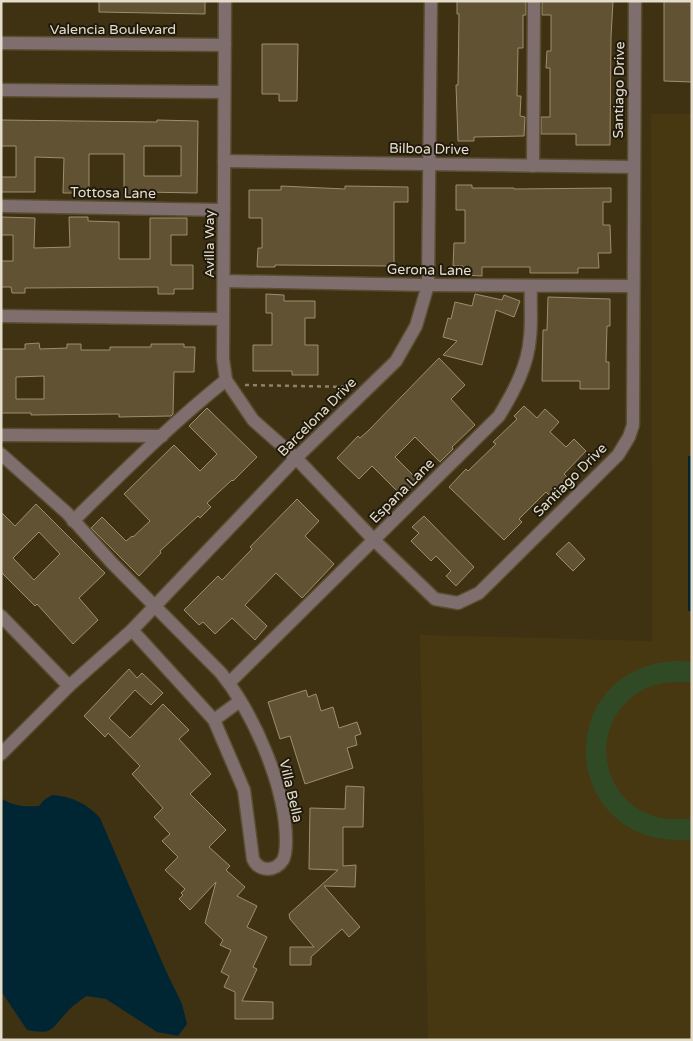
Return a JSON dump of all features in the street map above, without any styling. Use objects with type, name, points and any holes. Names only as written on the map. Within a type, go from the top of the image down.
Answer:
[{"type":"street","name":"Avilla Way","points":[[225,1],[222,359],[226,380],[253,420],[296,458]]},
{"type":"street","name":"Barcelona Drive","points":[[1,754],[69,686],[132,630],[296,458],[396,361],[416,326],[428,285],[430,1]]},
{"type":"street","points":[[533,166],[534,1]]},
{"type":"street","name":"Santiago Drive","points":[[296,458],[374,540],[435,599],[458,603],[479,593],[618,455],[629,437],[633,425],[635,1]]},
{"type":"street","name":"Valencia Boulevard","points":[[1,43],[224,45]]},
{"type":"street","points":[[1,90],[224,92]]},
{"type":"street","name":"Bilboa Drive","points":[[224,161],[633,167]]},
{"type":"street","name":"Tottosa Lane","points":[[1,206],[224,210]]},
{"type":"street","name":"Gerona Lane","points":[[224,281],[428,285],[633,286]]},
{"type":"street","name":"Espana Lane","points":[[229,683],[499,416],[515,389],[525,363],[530,337],[530,286]]},
{"type":"street","points":[[1,316],[223,319]]},
{"type":"street","points":[[74,521],[162,436],[203,398],[226,380]]},
{"type":"street","points":[[1,435],[162,436]]},
{"type":"street","name":"Villa Bella","points":[[1,454],[74,521],[229,683],[263,742],[282,804],[286,851],[283,859],[277,866],[266,870],[260,867],[253,859],[244,790],[214,720],[132,630]]},
{"type":"street","points":[[1,616],[69,686]]},
{"type":"street","points":[[214,720],[240,701]]},
{"type":"path","points":[[246,385],[351,387]]},
{"type":"shaded area","points":[[651,114],[692,114],[692,1040],[428,1040],[420,635],[652,641]]},
{"type":"green space","points":[[676,661],[692,662],[692,682],[655,685],[643,690],[626,702],[614,718],[608,736],[606,754],[610,773],[618,790],[632,804],[655,817],[692,819],[692,840],[652,837],[621,822],[603,804],[591,781],[586,756],[588,731],[597,707],[612,687],[635,671],[655,664]]},
{"type":"water","points":[[688,456],[692,456],[692,611],[688,611]]},
{"type":"water","points":[[52,795],[66,797],[79,802],[100,818],[182,1004],[187,1024],[178,1036],[157,1032],[106,999],[86,996],[51,1029],[42,1032],[27,1030],[1,991],[1,798],[19,805],[39,806]]},
{"type":"building","points":[[99,1],[205,1],[205,14],[99,12]]},
{"type":"building","points":[[457,1],[526,1],[526,15],[523,15],[523,48],[518,48],[517,96],[521,96],[520,116],[525,117],[524,136],[474,137],[474,141],[458,141],[456,85],[458,85],[459,14],[457,14]]},
{"type":"building","points":[[542,1],[613,1],[610,145],[576,145],[576,134],[541,134],[541,117],[550,117],[550,68],[546,68],[547,51],[551,51],[551,15],[542,15]]},
{"type":"building","points":[[664,1],[692,1],[692,82],[664,81]]},
{"type":"building","points":[[262,44],[298,44],[297,101],[279,101],[279,94],[262,94]]},
{"type":"building","points":[[1,120],[198,121],[197,193],[143,192],[143,196],[124,195],[124,154],[89,154],[89,193],[63,193],[64,158],[35,157],[35,192],[1,192],[1,177],[16,177],[16,146],[1,146]],"holes":[[[144,146],[181,146],[181,176],[144,176]]]},
{"type":"building","points":[[456,185],[472,185],[472,188],[514,189],[611,188],[611,202],[603,202],[603,225],[610,225],[611,253],[598,253],[599,268],[578,268],[578,273],[530,273],[530,267],[482,267],[482,276],[463,275],[463,266],[453,266],[454,243],[465,243],[465,210],[456,210]]},
{"type":"building","points":[[281,186],[345,189],[345,186],[408,187],[408,202],[394,202],[394,266],[275,265],[275,267],[257,267],[258,248],[262,248],[262,218],[249,218],[249,190],[281,190]]},
{"type":"building","points":[[1,217],[35,218],[34,248],[70,247],[69,217],[88,217],[88,221],[119,222],[119,259],[150,259],[150,218],[187,218],[187,235],[171,235],[171,265],[193,265],[193,289],[174,289],[174,294],[158,294],[158,287],[25,288],[25,293],[12,293],[11,287],[1,287],[1,261],[13,261],[13,235],[1,235]]},
{"type":"building","points":[[266,294],[284,295],[284,301],[315,301],[315,318],[305,318],[305,345],[318,345],[318,375],[292,375],[292,371],[253,371],[253,345],[272,345],[272,313],[266,313]]},
{"type":"building","points":[[475,294],[502,300],[504,295],[520,301],[514,317],[496,310],[482,365],[443,355],[457,341],[443,337],[448,318],[451,319],[455,302],[472,306]]},
{"type":"building","points":[[548,297],[610,299],[610,326],[607,326],[606,362],[609,362],[609,389],[580,389],[580,381],[542,381],[543,330],[547,330]]},
{"type":"building","points":[[39,343],[40,349],[67,348],[67,344],[81,344],[81,350],[110,350],[110,347],[151,347],[151,344],[184,344],[184,347],[195,347],[194,372],[174,372],[173,414],[171,416],[119,417],[119,414],[31,415],[31,413],[1,413],[1,349],[25,349],[25,344]],"holes":[[[44,376],[44,399],[16,399],[16,377]]]},
{"type":"building","points":[[439,358],[465,385],[451,399],[475,425],[452,447],[453,449],[440,462],[415,437],[395,457],[418,480],[402,496],[372,466],[359,479],[337,458],[358,436],[360,438],[368,431]]},
{"type":"building","points":[[524,406],[537,418],[545,409],[559,422],[550,432],[566,447],[574,439],[586,451],[564,474],[568,478],[550,496],[546,492],[519,519],[522,522],[504,540],[449,487],[466,469],[468,471],[496,444],[493,442],[517,419],[514,416]]},
{"type":"building","points":[[207,408],[257,457],[207,503],[211,507],[200,518],[198,516],[160,551],[161,553],[139,576],[91,528],[102,517],[126,541],[150,521],[124,494],[174,445],[200,471],[217,454],[189,426]]},
{"type":"building","points":[[297,499],[319,521],[305,536],[334,564],[302,598],[276,573],[245,605],[267,626],[255,640],[232,618],[215,634],[203,622],[199,625],[184,610],[218,576],[222,580],[252,549],[250,547]]},
{"type":"building","points":[[36,504],[105,573],[79,598],[98,620],[73,644],[37,604],[35,606],[1,572],[1,512],[15,526]],"holes":[[[39,532],[60,554],[34,580],[13,558]]]},
{"type":"building","points":[[424,516],[474,567],[456,586],[446,576],[451,571],[436,556],[431,561],[411,541],[419,533],[412,527]]},
{"type":"building","points":[[569,542],[585,559],[573,571],[556,554]]},
{"type":"building","points":[[129,669],[137,678],[142,673],[163,693],[151,705],[135,690],[109,718],[130,738],[163,704],[189,730],[179,739],[211,774],[190,794],[226,830],[209,847],[230,866],[226,870],[245,887],[237,896],[257,906],[247,927],[267,937],[253,967],[257,969],[242,1001],[273,1002],[273,1019],[235,1019],[235,992],[224,987],[229,976],[221,972],[231,950],[220,945],[223,940],[205,923],[216,882],[190,910],[179,899],[185,889],[165,870],[178,857],[162,841],[170,834],[154,817],[163,808],[132,774],[140,766],[108,733],[105,737],[84,716]]},
{"type":"building","points":[[306,690],[308,697],[316,694],[321,711],[333,707],[339,728],[357,722],[361,734],[355,736],[357,745],[347,748],[353,768],[305,784],[290,736],[280,739],[268,702]]},
{"type":"building","points":[[346,786],[364,787],[363,827],[343,827],[343,866],[356,865],[355,887],[324,886],[360,927],[349,937],[342,929],[311,957],[311,965],[290,965],[290,947],[314,947],[290,919],[289,914],[338,870],[309,869],[310,808],[345,809]]}]
